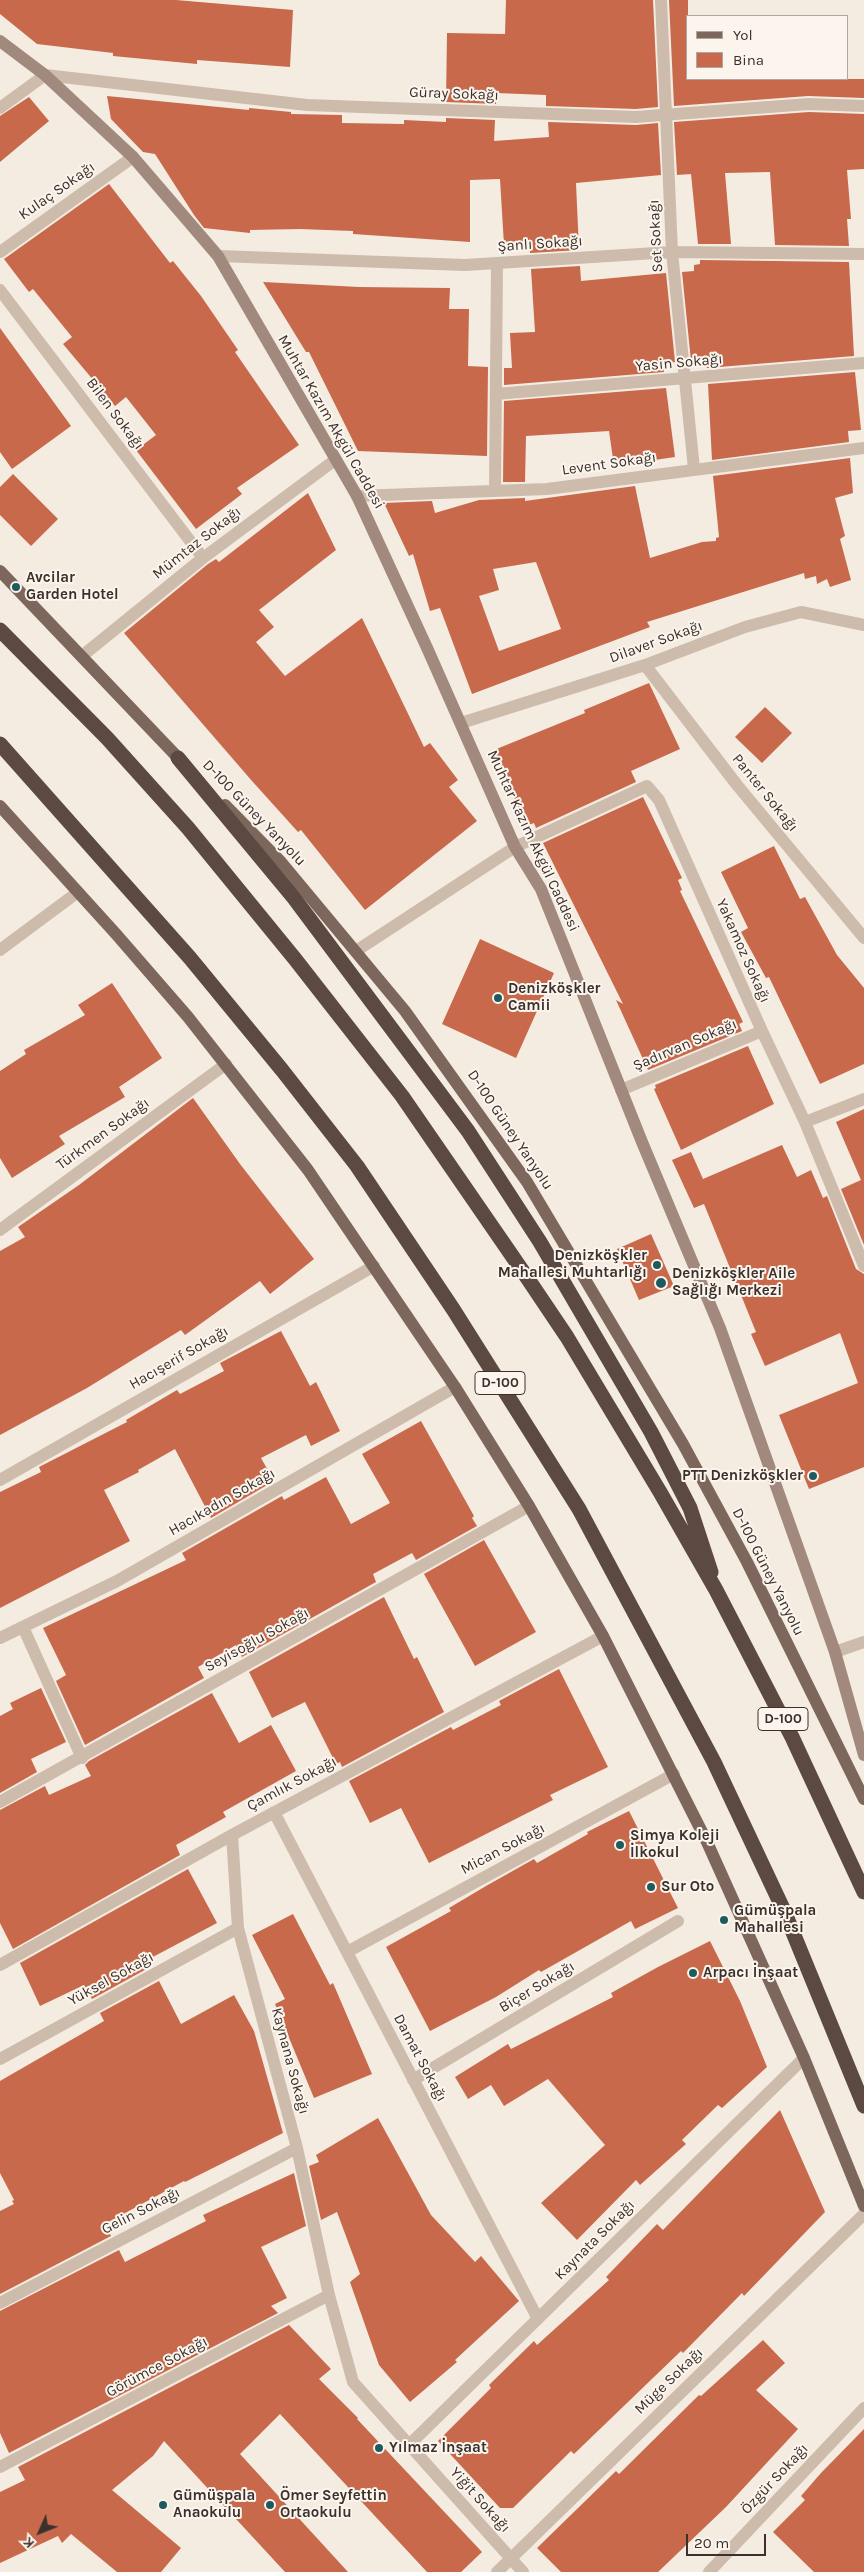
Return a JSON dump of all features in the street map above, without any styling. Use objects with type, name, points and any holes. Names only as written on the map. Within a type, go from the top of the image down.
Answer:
[{"type":"highway","name":"D-100","points":[[0,630],[107,738],[188,828],[349,1026],[402,1096],[567,1337],[716,1590],[792,1737],[864,1892]]},
{"type":"highway","name":"D-100","points":[[0,744],[190,958],[282,1070],[357,1166],[469,1334],[579,1509],[714,1762],[785,1913],[864,2106]]},
{"type":"highway","points":[[178,758],[294,898],[478,1147],[540,1242],[651,1432],[690,1508],[706,1550],[716,1590]]},
{"type":"main road","name":"D-100 Güney Yanyolu","points":[[0,571],[178,758],[281,862],[356,951],[449,1070],[527,1182],[683,1444],[747,1562],[864,1799]]},
{"type":"main road","points":[[0,806],[182,1010],[226,1064],[308,1170],[455,1387],[528,1506],[603,1636],[674,1774],[739,1912],[804,2058],[864,2206]]},
{"type":"street","name":"Set Sokağı","points":[[661,0],[672,252],[694,469]]},
{"type":"street","name":"Muhtar Kazım Akgül Caddesi","points":[[0,41],[45,75],[133,157],[218,256],[357,496],[461,723],[515,847],[541,889],[621,1090],[720,1328],[836,1652],[864,1755]]},
{"type":"street","name":"Güray Sokağı","points":[[45,75],[307,105],[636,117],[666,113],[809,104],[864,106]]},
{"type":"street","points":[[0,108],[45,75]]},
{"type":"street","name":"Kulaç Sokağı","points":[[0,252],[133,157]]},
{"type":"street","name":"Şanlı Sokağı","points":[[218,256],[465,265],[672,252],[864,254]]},
{"type":"street","points":[[495,491],[496,263]]},
{"type":"street","name":"Bilen Sokağı","points":[[0,290],[203,558]]},
{"type":"street","name":"Yasin Sokağı","points":[[496,394],[686,380],[864,363]]},
{"type":"street","name":"Levent Sokağı","points":[[357,496],[547,489],[864,448]]},
{"type":"street","name":"Mümtaz Sokağı","points":[[82,656],[203,558],[335,460]]},
{"type":"street","name":"Dilaver Sokağı","points":[[461,723],[645,665],[745,627],[801,612],[864,625]]},
{"type":"street","name":"Panter Sokağı","points":[[645,665],[737,785],[864,938]]},
{"type":"street","name":"Yakamoz Sokağı","points":[[515,847],[647,786],[659,800],[762,1031],[805,1122],[864,1266]]},
{"type":"street","points":[[356,951],[515,847]]},
{"type":"street","points":[[0,950],[78,892]]},
{"type":"street","name":"Şadırvan Sokağı","points":[[621,1090],[762,1031]]},
{"type":"street","name":"Türkmen Sokağı","points":[[0,1230],[226,1064]]},
{"type":"street","points":[[805,1122],[864,1099]]},
{"type":"street","name":"Hacışerif Sokağı","points":[[0,1480],[374,1266]]},
{"type":"street","name":"Hacıkadın Sokağı","points":[[0,1638],[117,1581],[455,1387]]},
{"type":"street","name":"Seyisoğlu Sokağı","points":[[0,1802],[82,1758],[528,1506]]},
{"type":"street","points":[[22,1628],[82,1758]]},
{"type":"street","name":"Çamlık Sokağı","points":[[0,1965],[274,1812],[603,1636]]},
{"type":"street","points":[[836,1652],[864,1642]]},
{"type":"street","name":"Mican Sokağı","points":[[346,1952],[674,1774]]},
{"type":"street","name":"Damat Sokağı","points":[[274,1812],[538,2319]]},
{"type":"street","name":"Kaynana Sokağı","points":[[232,1835],[238,1928],[297,2148],[329,2295]]},
{"type":"street","name":"Biçer Sokağı","points":[[413,2080],[678,1921]]},
{"type":"street","name":"Yüksel Sokağı","points":[[0,2059],[238,1928]]},
{"type":"street","name":"Kaynata Sokağı","points":[[409,2445],[804,2058]]},
{"type":"street","name":"Gelin Sokağı","points":[[0,2303],[297,2148]]},
{"type":"street","name":"Müge Sokağı","points":[[497,2572],[864,2214]]},
{"type":"street","name":"Yiğit Sokağı","points":[[329,2295],[353,2382],[523,2572]]},
{"type":"street","name":"Görümce Sokağı","points":[[0,2467],[329,2295]]},
{"type":"street","name":"Özgür Sokağı","points":[[709,2572],[864,2408]]},
{"type":"building","points":[[0,0],[176,0],[293,10],[290,67],[197,60],[197,64],[113,56],[113,53],[37,44],[0,14]]},
{"type":"building","points":[[506,0],[653,0],[658,107],[636,109],[546,106],[546,95],[496,93],[496,104],[446,102],[447,33],[505,34]]},
{"type":"building","points":[[669,0],[688,0],[688,15],[686,15],[686,80],[864,79],[864,98],[808,96],[674,106]]},
{"type":"building","points":[[107,96],[249,110],[249,108],[291,112],[291,114],[342,115],[342,123],[404,124],[404,120],[446,122],[446,118],[495,120],[494,141],[549,137],[548,122],[636,125],[658,123],[661,175],[576,183],[579,250],[530,253],[530,245],[504,245],[500,179],[470,180],[470,242],[353,234],[353,231],[300,229],[250,230],[250,233],[204,228],[155,154],[143,152],[111,119]]},
{"type":"building","points":[[29,97],[49,121],[0,162],[0,116]]},
{"type":"building","points":[[809,112],[864,114],[864,169],[847,170],[851,219],[847,219],[849,246],[775,245],[770,172],[725,173],[731,244],[698,244],[691,174],[677,175],[674,122]]},
{"type":"building","points":[[109,184],[170,263],[173,261],[201,296],[238,350],[235,352],[299,445],[237,488],[242,494],[196,529],[136,450],[156,435],[126,397],[115,406],[63,344],[72,337],[33,289],[29,292],[4,259]]},
{"type":"building","points":[[700,260],[849,262],[854,356],[707,368],[704,360],[691,361],[682,272],[694,271],[694,265],[700,264]]},
{"type":"building","points":[[580,266],[581,281],[666,273],[675,362],[663,364],[664,372],[504,385],[504,368],[512,368],[510,333],[535,332],[531,269]]},
{"type":"building","points":[[263,282],[359,287],[450,288],[449,309],[469,309],[468,366],[488,367],[487,456],[358,451],[309,352],[306,352]]},
{"type":"building","points":[[0,328],[71,426],[12,469],[0,452]]},
{"type":"building","points":[[855,372],[861,430],[848,431],[849,442],[712,460],[708,384]]},
{"type":"building","points":[[666,388],[675,457],[614,466],[609,431],[526,436],[525,482],[503,482],[504,401]]},
{"type":"building","points":[[850,458],[853,493],[835,498],[845,536],[840,539],[851,580],[830,587],[827,579],[817,584],[816,576],[805,579],[804,573],[647,622],[650,627],[472,694],[440,608],[430,611],[413,554],[409,556],[384,503],[432,501],[435,513],[479,500],[525,498],[525,501],[635,486],[650,558],[702,542],[716,541],[716,538],[719,537],[713,476]],"holes":[[[536,562],[561,629],[499,651],[479,596],[499,590],[493,569]]]},
{"type":"building","points":[[13,474],[58,519],[31,546],[0,515],[0,487]]},
{"type":"building","points":[[308,493],[336,550],[259,610],[274,627],[256,642],[285,676],[362,618],[424,747],[430,743],[458,780],[449,787],[477,821],[365,910],[301,830],[298,832],[252,781],[124,633],[208,564],[216,559],[219,562]]},
{"type":"building","points":[[649,683],[680,749],[631,771],[636,782],[536,828],[534,823],[526,826],[494,750],[585,713],[584,710]]},
{"type":"building","points":[[765,707],[792,733],[762,763],[735,737]]},
{"type":"building","points":[[643,797],[682,878],[678,880],[682,890],[680,891],[743,1022],[739,1024],[742,1031],[648,1070],[616,1000],[623,1004],[543,843]]},
{"type":"building","points":[[774,846],[800,899],[805,897],[837,955],[864,988],[864,1064],[820,1084],[769,977],[766,978],[741,932],[748,928],[721,872]]},
{"type":"building","name":"Denizköşkler Camii","points":[[480,939],[554,973],[516,1058],[442,1024]]},
{"type":"building","points":[[112,983],[162,1058],[119,1087],[125,1097],[59,1136],[65,1144],[12,1178],[0,1158],[0,1071],[26,1054],[24,1050],[85,1015],[78,1005]]},
{"type":"building","points":[[748,1046],[774,1104],[681,1150],[654,1089],[656,1088],[655,1085]]},
{"type":"building","points":[[193,1098],[240,1164],[314,1259],[270,1294],[260,1281],[185,1335],[181,1330],[87,1388],[0,1435],[0,1251],[25,1237],[18,1227],[79,1185]]},
{"type":"building","points":[[864,1109],[864,1245],[841,1189],[861,1180],[836,1122]]},
{"type":"building","points":[[782,1145],[797,1177],[811,1170],[823,1198],[827,1196],[856,1269],[864,1274],[864,1467],[809,1489],[779,1415],[858,1383],[840,1333],[765,1366],[751,1334],[756,1332],[704,1204],[694,1208],[672,1160],[691,1152],[703,1179]]},
{"type":"building","points":[[651,1234],[674,1286],[639,1300],[617,1249]]},
{"type":"building","points":[[281,1331],[310,1386],[316,1382],[340,1431],[311,1446],[306,1435],[261,1458],[274,1481],[211,1518],[175,1449],[138,1470],[139,1472],[104,1490],[130,1541],[0,1608],[0,1492],[41,1472],[39,1467],[127,1422],[126,1420],[177,1390],[180,1394],[224,1371],[220,1363]]},
{"type":"building","points":[[421,1421],[474,1516],[472,1518],[477,1526],[416,1560],[412,1553],[373,1574],[376,1582],[242,1657],[236,1645],[198,1667],[204,1678],[85,1745],[56,1681],[66,1675],[43,1628],[186,1560],[182,1553],[282,1496],[284,1500],[326,1477],[351,1524],[390,1503],[362,1454]]},
{"type":"building","points":[[484,1540],[536,1632],[475,1666],[424,1574]]},
{"type":"building","points":[[384,1597],[414,1659],[417,1657],[444,1712],[342,1767],[340,1762],[336,1764],[305,1702],[272,1718],[249,1672]]},
{"type":"building","points":[[559,1669],[608,1767],[550,1795],[553,1800],[429,1863],[401,1808],[370,1823],[349,1781],[451,1727],[453,1730],[501,1705],[499,1701]]},
{"type":"building","points":[[41,1688],[66,1742],[31,1759],[37,1772],[0,1793],[0,1716],[13,1709],[10,1703]]},
{"type":"building","points":[[212,1693],[239,1743],[271,1725],[296,1771],[223,1812],[226,1817],[176,1845],[180,1855],[13,1949],[0,1923],[0,1810],[45,1786],[49,1795],[91,1776],[85,1765],[89,1761]]},
{"type":"building","points":[[629,1811],[678,1908],[635,1929],[631,1921],[541,1972],[539,1970],[496,1997],[430,2031],[386,1947],[451,1911],[449,1908],[534,1859],[537,1863],[588,1834],[587,1832]]},
{"type":"building","points":[[188,1869],[217,1923],[149,1959],[152,1966],[92,1999],[84,1985],[40,2006],[20,1963]]},
{"type":"building","points":[[293,1914],[330,1985],[333,1983],[372,2074],[314,2098],[275,2004],[285,1999],[252,1935]]},
{"type":"building","points":[[710,1941],[740,2001],[767,2067],[722,2108],[718,2105],[682,2140],[686,2144],[640,2185],[636,2180],[577,2240],[541,2203],[605,2145],[548,2079],[504,2106],[491,2085],[468,2099],[455,2077],[508,2044],[511,2049],[613,1997],[611,1993]]},
{"type":"building","points":[[159,1981],[181,2024],[234,1995],[254,2031],[283,2133],[184,2181],[105,2224],[111,2236],[0,2294],[0,2211],[14,2204],[12,2201],[14,2200],[0,2173],[0,2081],[104,2021],[100,2013]]},
{"type":"building","points":[[780,2110],[825,2212],[744,2296],[742,2293],[683,2353],[681,2351],[574,2454],[571,2451],[513,2508],[500,2508],[438,2441],[491,2388],[489,2385],[534,2341],[537,2345],[609,2280],[606,2277],[657,2224],[663,2230]]},
{"type":"building","points":[[378,2118],[431,2215],[475,2262],[481,2256],[519,2301],[455,2360],[457,2362],[410,2402],[379,2365],[350,2282],[360,2274],[337,2212],[321,2220],[309,2166],[319,2162],[316,2155]]},
{"type":"building","points":[[294,2173],[306,2226],[261,2247],[287,2298],[271,2306],[278,2313],[9,2453],[0,2433],[0,2311],[119,2250],[125,2262],[206,2221],[203,2215]]},
{"type":"building","points":[[289,2325],[331,2369],[319,2379],[358,2418],[482,2552],[461,2572],[427,2572],[280,2414],[240,2454],[348,2572],[285,2572],[164,2441],[153,2456],[112,2490],[181,2548],[161,2572],[117,2572],[71,2534],[62,2543],[58,2536],[0,2563],[0,2492],[25,2480],[18,2467]]},
{"type":"building","points":[[763,2340],[785,2363],[756,2390],[798,2429],[726,2507],[658,2572],[561,2572],[537,2548],[616,2471],[619,2474],[699,2395],[701,2396]]},
{"type":"building","points":[[864,2429],[864,2572],[814,2572],[773,2532],[805,2500],[801,2496],[821,2473]]},
{"type":"place","name":"Avcilar Garden Hotel","points":[[16,587]]},
{"type":"place","name":"Denizköşkler Camii","points":[[498,998]]},
{"type":"place","name":"Denizköşkler Mahallesi Muhtarlığı","points":[[657,1265]]},
{"type":"place","name":"Denizköşkler Aile Sağlığı Merkezi","points":[[661,1283]]},
{"type":"place","name":"PTT Denizköşkler","points":[[813,1476]]},
{"type":"place","name":"Simya Koleji İlkokul","points":[[620,1845]]},
{"type":"place","name":"Sur Oto","points":[[651,1887]]},
{"type":"place","name":"Gümüşpala Mahallesi","points":[[724,1920]]},
{"type":"place","name":"Arpacı İnşaat","points":[[693,1973]]},
{"type":"place","name":"Yılmaz İnşaat","points":[[379,2448]]},
{"type":"place","name":"Gümüşpala Anaokulu","points":[[163,2505]]},
{"type":"place","name":"Ömer Seyfettin Ortaokulu","points":[[270,2505]]}]
